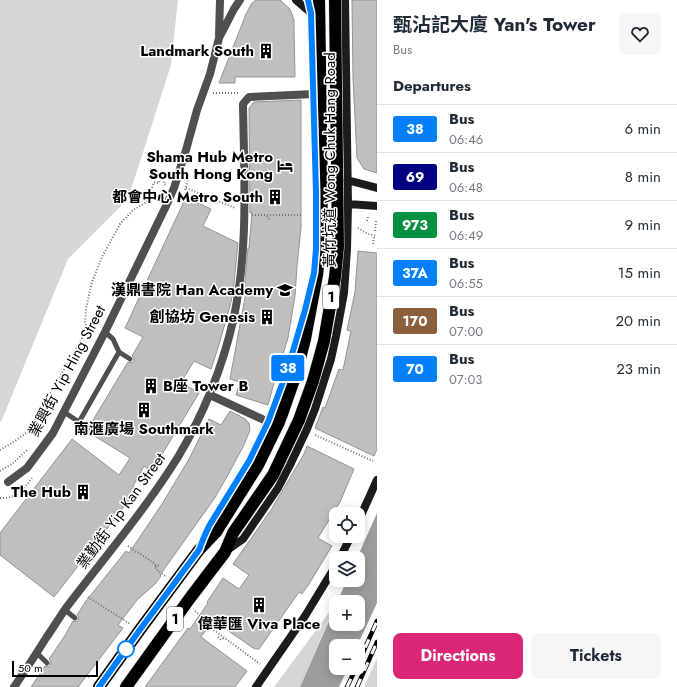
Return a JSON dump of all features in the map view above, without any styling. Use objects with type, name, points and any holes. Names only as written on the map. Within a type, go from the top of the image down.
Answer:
[{"type":"highway","name":"1","points":[[199,550],[216,532],[258,465],[282,414],[296,374],[305,339],[318,260],[322,196],[319,0]]},
{"type":"highway","name":"1","points":[[225,552],[234,533],[273,475],[286,450],[313,381],[324,341],[335,277],[338,247],[335,0]]},
{"type":"highway","name":"黃竹坑道 Wong Chuk Hang Road","points":[[95,683],[139,631],[199,550]]},
{"type":"highway","name":"黃竹坑道 Wong Chuk Hang Road","points":[[126,687],[225,552]]},
{"type":"main road","points":[[296,0],[311,13],[317,6],[324,3],[331,4],[345,12]]},
{"type":"main road","name":"黃竹坑道 Wong Chuk Hang Road","points":[[199,550],[209,526],[249,461],[268,422],[287,371],[314,273],[316,249],[316,193],[320,181],[314,94],[311,13],[308,0]]},
{"type":"main road","name":"黃竹坑道 Wong Chuk Hang Road","points":[[225,552],[243,539],[278,488],[307,429],[331,359],[344,293],[347,257],[348,204],[345,0]]},
{"type":"main road","points":[[347,180],[377,188]]},
{"type":"main road","points":[[316,193],[348,204],[377,206]]},
{"type":"main road","points":[[365,507],[377,480]]},
{"type":"main road","points":[[256,687],[305,616],[329,577]]},
{"type":"street","points":[[219,38],[220,0]]},
{"type":"street","points":[[219,38],[230,14],[240,0]]},
{"type":"street","name":"業興街 Yip Hing Street","points":[[8,482],[28,468],[53,433],[105,332],[174,188],[197,110],[210,74],[219,38]]},
{"type":"street","name":"業勤街 Yip Kan Street","points":[[14,687],[65,610],[115,546],[160,484],[195,426],[210,395],[223,359],[240,282],[243,244],[243,104],[249,97],[314,94]]},
{"type":"street","points":[[210,395],[262,419]]},
{"type":"lane","points":[[332,181],[347,180]]},
{"type":"lane","points":[[105,332],[114,339],[120,352],[130,359]]},
{"type":"lane","points":[[79,422],[120,352]]},
{"type":"lane","points":[[64,412],[88,428]]},
{"type":"lane","points":[[65,610],[75,618]]},
{"type":"lane","points":[[37,653],[47,663]]},
{"type":"path","points":[[212,93],[238,93]]},
{"type":"path","points":[[0,450],[29,431],[87,329],[85,322],[86,308],[92,282],[102,257],[120,224],[134,210],[147,202],[154,182],[159,183],[160,178],[165,180],[164,184]]},
{"type":"path","points":[[186,188],[234,208]]},
{"type":"path","points":[[246,215],[301,216]]},
{"type":"path","points":[[267,216],[270,220]]},
{"type":"path","points":[[367,221],[368,217]]},
{"type":"path","points":[[376,221],[375,231],[377,231]]},
{"type":"path","points":[[358,228],[368,234],[376,236],[373,244]]},
{"type":"path","points":[[310,433],[373,461]]},
{"type":"path","points":[[0,471],[12,464],[27,450]]},
{"type":"path","points":[[128,546],[154,564],[156,569],[166,576]]},
{"type":"path","points":[[136,552],[135,554],[137,556]]},
{"type":"path","points":[[155,566],[157,565],[160,567]]},
{"type":"path","points":[[88,597],[130,624]]},
{"type":"path","points":[[195,611],[203,618],[207,625]]},
{"type":"path","points":[[198,620],[260,663]]},
{"type":"path","points":[[218,637],[221,640],[224,638]]},
{"type":"path","points":[[86,675],[95,683]]},
{"type":"shaded area","points":[[0,0],[178,0],[171,65],[128,199],[68,259],[1,422],[0,421]]},
{"type":"shaded area","points":[[377,513],[377,607],[361,639],[329,639],[329,675],[347,675],[341,687],[300,687],[329,621],[329,631],[365,631],[365,595],[340,595],[344,587],[365,587],[365,551],[360,551],[365,543]]},
{"type":"shaded area","points":[[329,612],[329,619],[300,687],[274,687]]},
{"type":"shaded area","points":[[377,658],[377,687],[364,687]]},
{"type":"pier","points":[[377,603],[377,612],[365,639],[360,639]]},
{"type":"pier","points":[[345,675],[349,675],[344,687],[339,687]]},
{"type":"building","name":"Landmark South","points":[[256,0],[280,0],[290,9],[294,20],[295,77],[235,77],[235,83],[219,83],[246,14],[252,3]]},
{"type":"building","points":[[352,0],[377,0],[377,173],[364,169],[357,158],[353,78]]},
{"type":"building","points":[[301,100],[301,228],[295,296],[288,338],[268,405],[236,395],[240,382],[230,379],[246,292],[244,291],[252,213],[250,213],[249,108],[254,102]]},
{"type":"building","points":[[186,197],[211,209],[203,226],[238,243],[233,293],[218,348],[211,369],[194,361],[183,379],[181,378],[179,381],[199,393],[152,471],[144,466],[133,486],[137,490],[54,597],[0,555],[0,533],[72,439],[119,475],[130,458],[88,432],[92,430],[90,425],[128,362],[131,363],[134,361],[132,356],[143,337],[125,328]]},
{"type":"building","points":[[358,251],[377,253],[377,449],[374,456],[315,428],[323,407],[325,408],[339,369],[343,370],[351,331],[347,330],[355,292]]},
{"type":"building","points":[[230,411],[245,419],[249,423],[250,430],[244,445],[214,499],[160,575],[161,576],[155,584],[137,600],[118,625],[123,628],[78,687],[31,687],[45,666],[50,666],[51,662],[49,659],[73,621],[76,622],[78,620],[79,617],[77,615],[86,601],[126,551],[129,553],[162,504],[189,459],[209,419],[221,425]]},
{"type":"building","points":[[307,446],[354,469],[337,507],[329,507],[329,520],[318,538],[332,546],[309,584],[302,594],[299,592],[259,649],[253,648],[213,620],[201,637],[247,671],[235,687],[145,687],[188,628],[190,629],[223,578],[239,589],[249,575],[233,564],[271,510],[304,454]]},
{"type":"railway","points":[[365,648],[377,621]]},
{"type":"railway","points":[[357,687],[377,642]]},
{"type":"railway","points":[[347,687],[353,675]]},
{"type":"bus line","name":"38","points":[[99,687],[199,550],[209,526],[249,461],[260,439],[287,371],[314,273],[316,249],[314,94],[311,13],[308,0]]},
{"type":"place","name":"Landmark South","points":[[266,51]]},
{"type":"place","name":"Shama Hub Metro South Hong Kong","points":[[285,166]]},
{"type":"place","name":"都會中心 Metro South","points":[[275,197]]},
{"type":"place","name":"漢鼎書院 Han Academy","points":[[285,290]]},
{"type":"place","name":"創協坊 Genesis","points":[[267,317]]},
{"type":"place","name":"B座 Tower B","points":[[151,386]]},
{"type":"place","name":"南滙廣場 Southmark","points":[[144,410]]},
{"type":"place","name":"The Hub","points":[[83,492]]},
{"type":"place","name":"偉華匯 Viva Place","points":[[259,605]]}]
